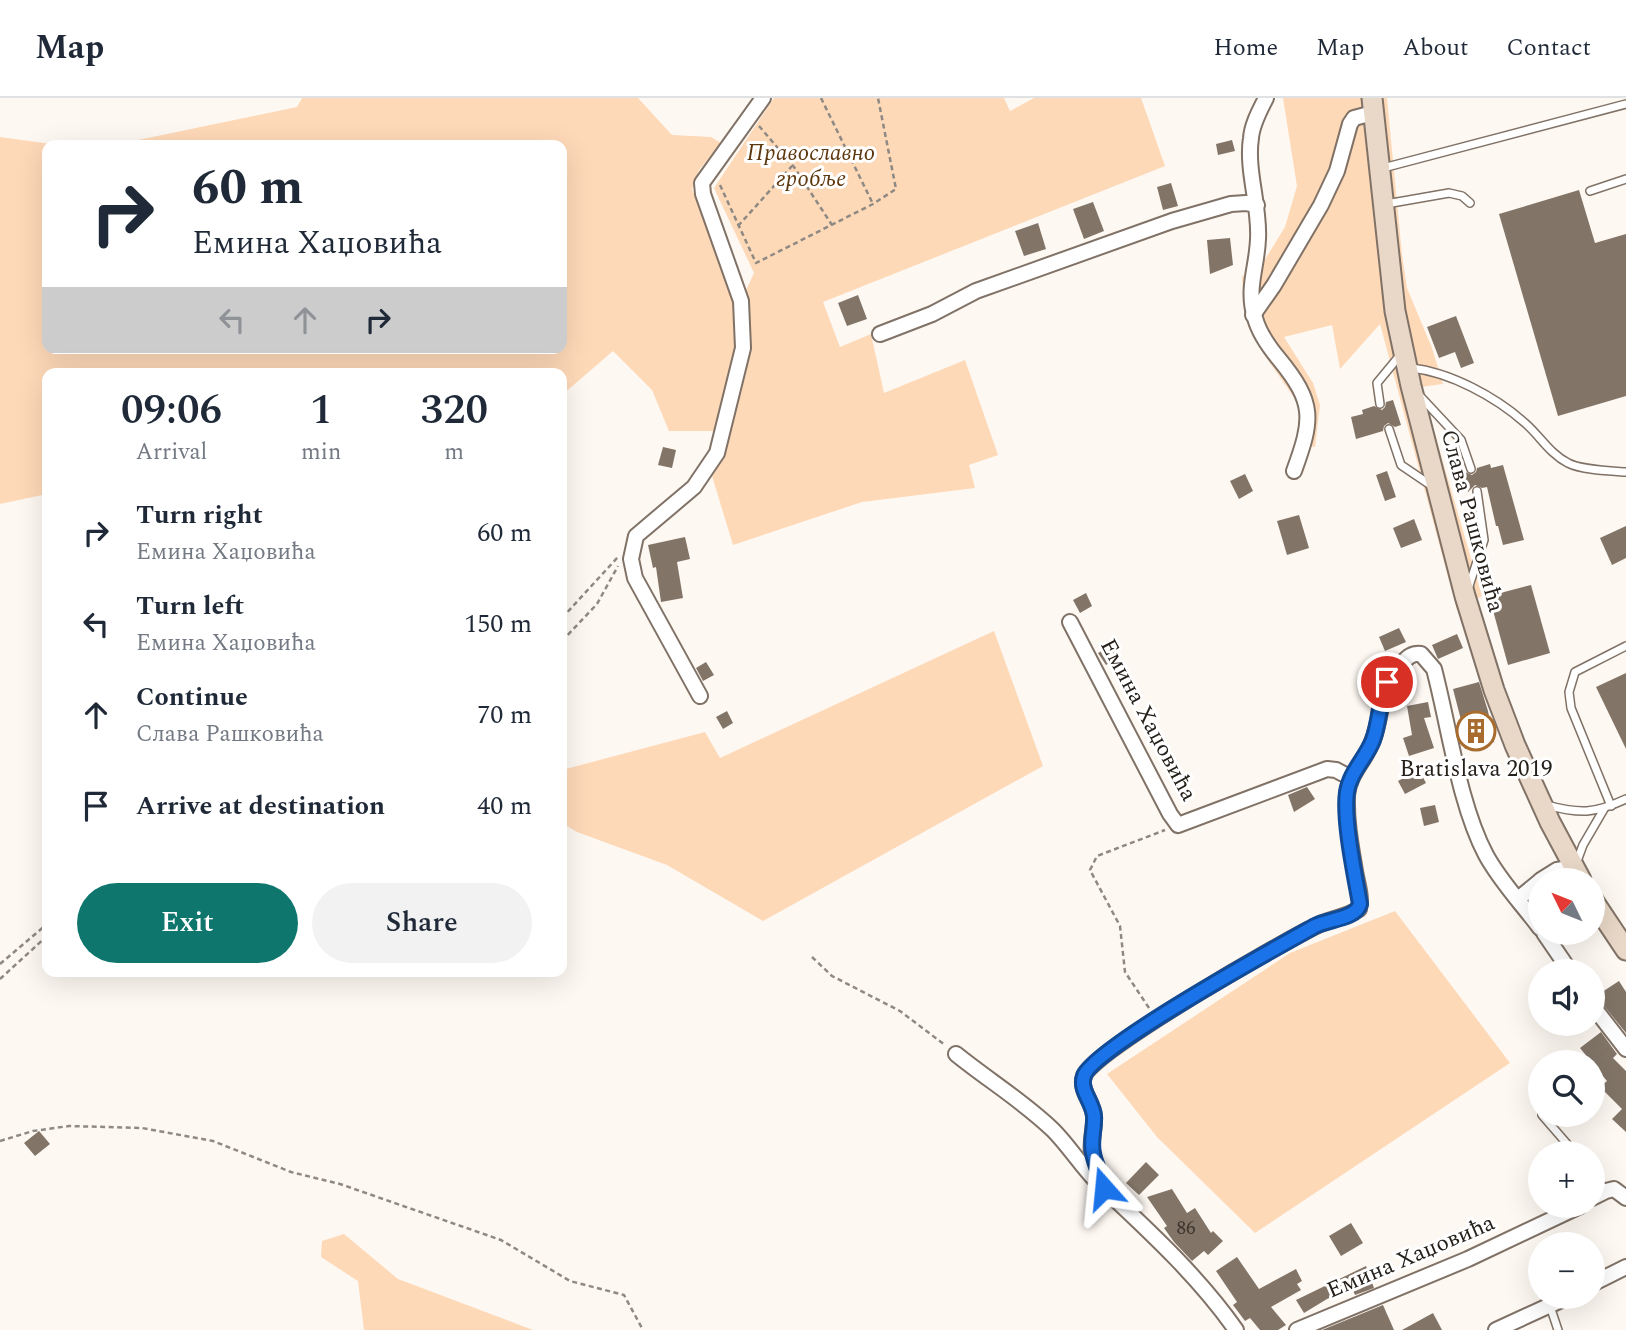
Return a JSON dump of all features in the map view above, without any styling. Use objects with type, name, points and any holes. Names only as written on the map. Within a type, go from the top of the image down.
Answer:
[{"type":"main road","name":"Слава Рашковића","points":[[1372,105],[1392,294],[1407,368],[1465,596],[1494,690],[1515,745],[1575,868]]},
{"type":"main road","points":[[1605,918],[1626,950]]},
{"type":"street","points":[[700,696],[635,578],[631,559],[636,536],[694,487],[717,453],[724,431],[743,348],[741,302],[703,194],[702,183],[763,98]]},
{"type":"street","points":[[1266,98],[1250,139],[1258,239],[1250,287],[1254,315],[1267,344],[1294,378],[1306,399],[1307,435],[1294,471]]},
{"type":"street","name":"Слава Рашковића","points":[[1254,315],[1321,205],[1343,152],[1350,124],[1372,105]]},
{"type":"street","points":[[880,334],[932,314],[976,291],[1172,221],[1231,204],[1257,205]]},
{"type":"street","name":"Емина Хаџовића","points":[[1070,622],[1178,825],[1327,769],[1355,772]]},
{"type":"street","points":[[1104,1188],[1093,1154],[1094,1115],[1083,1086],[1085,1072],[1104,1054],[1241,966],[1322,923],[1353,914],[1359,909],[1349,835],[1347,793],[1355,772],[1373,741],[1380,702],[1387,682],[1412,654],[1421,654],[1434,669],[1462,785],[1480,842],[1494,868],[1528,912]]},
{"type":"street","points":[[1518,899],[1528,891]]},
{"type":"street","points":[[1605,1022],[1626,1049]]},
{"type":"street","points":[[956,1054],[1019,1100],[1052,1129],[1082,1167],[1148,1230],[1208,1293],[1236,1330]]},
{"type":"street","points":[[1606,1191],[1614,1189],[1626,1198]]},
{"type":"street","name":"Емина Хаџовића","points":[[1297,1330],[1468,1259],[1555,1218]]},
{"type":"street","points":[[1605,1278],[1626,1267]]},
{"type":"street","points":[[1496,1330],[1543,1309]]},
{"type":"lane","points":[[1379,170],[1626,104]]},
{"type":"lane","points":[[1590,191],[1626,179]]},
{"type":"lane","points":[[1382,205],[1449,193],[1462,196],[1470,203]]},
{"type":"lane","points":[[1407,368],[1461,440],[1471,469]]},
{"type":"lane","points":[[1380,404],[1377,383],[1407,368],[1428,370],[1496,402],[1527,424],[1550,451],[1570,464],[1626,472]]},
{"type":"lane","points":[[1389,429],[1401,465],[1438,490]]},
{"type":"lane","points":[[1465,596],[1484,540],[1477,491]]},
{"type":"lane","points":[[1608,807],[1571,708],[1569,692],[1575,672],[1626,646]]},
{"type":"lane","points":[[1542,804],[1584,813],[1626,799]]},
{"type":"lane","points":[[1579,868],[1583,845],[1608,807]]},
{"type":"lane","points":[[1553,1127],[1565,1141]]},
{"type":"lane","points":[[1551,1309],[1558,1330]]},
{"type":"path","points":[[821,98],[873,204]]},
{"type":"path","points":[[719,186],[755,263],[873,204],[896,189],[878,98]]},
{"type":"path","points":[[757,124],[793,166],[832,225]]},
{"type":"path","points":[[738,226],[793,166]]},
{"type":"path","points":[[567,636],[597,604],[636,536]]},
{"type":"path","points":[[567,612],[618,556]]},
{"type":"path","points":[[1157,1020],[1125,972],[1120,926],[1090,870],[1097,856],[1178,825]]},
{"type":"path","points":[[0,964],[42,928]]},
{"type":"path","points":[[0,979],[42,941]]},
{"type":"path","points":[[813,957],[832,976],[900,1011],[956,1054]]},
{"type":"path","points":[[0,1141],[33,1131],[69,1126],[142,1128],[213,1141],[291,1171],[341,1184],[501,1240],[570,1281],[624,1295],[643,1330]]},
{"type":"green space","points":[[302,98],[638,98],[672,135],[711,137],[721,143],[699,170],[692,189],[735,302],[738,342],[718,431],[669,431],[652,390],[613,351],[567,391],[567,368],[42,368],[42,495],[0,504],[0,137],[42,143],[42,354],[567,354],[567,140],[138,140],[297,107]]},
{"type":"green space","name":"Православно гробље","points":[[774,98],[1004,98],[1010,111],[1034,98],[1141,98],[1165,166],[823,302],[840,347],[871,334],[884,393],[965,360],[998,455],[969,465],[975,488],[862,502],[733,545],[709,466],[743,343],[741,301],[754,273],[714,188]]},
{"type":"green space","points":[[1283,98],[1387,98],[1407,288],[1432,348],[1443,384],[1421,387],[1482,596],[1457,610],[1380,324],[1340,369],[1332,325],[1284,337],[1313,383],[1320,405],[1315,447],[1299,444],[1302,422],[1300,406],[1263,353],[1244,307],[1242,276],[1256,274],[1285,227],[1297,186]]},
{"type":"green space","points":[[994,631],[1043,766],[763,921],[667,865],[567,826],[567,769],[705,732],[720,758]]},
{"type":"green space","points":[[1395,911],[1510,1063],[1255,1233],[1157,1137],[1107,1074],[1290,953]]},
{"type":"green space","points":[[344,1234],[398,1279],[533,1330],[364,1330],[358,1281],[321,1257],[322,1241]]},
{"type":"building","points":[[1232,140],[1235,151],[1218,155],[1216,144]]},
{"type":"building","points":[[1171,183],[1178,206],[1163,210],[1157,187]]},
{"type":"building","points":[[1579,190],[1595,243],[1626,234],[1626,396],[1558,416],[1499,214]]},
{"type":"building","points":[[1093,202],[1104,231],[1084,239],[1073,209]]},
{"type":"building","points":[[1038,223],[1046,249],[1024,256],[1015,231]]},
{"type":"building","points":[[1230,238],[1233,265],[1210,274],[1207,240]]},
{"type":"building","points":[[858,295],[867,319],[847,326],[838,303]]},
{"type":"building","points":[[1456,316],[1474,363],[1461,368],[1455,352],[1439,358],[1427,327]]},
{"type":"building","points":[[1393,400],[1401,425],[1395,427],[1388,423],[1383,431],[1356,439],[1351,417],[1363,414],[1362,410],[1374,406],[1382,410],[1386,402]]},
{"type":"building","points":[[663,447],[676,450],[672,468],[658,465]]},
{"type":"building","points":[[1490,464],[1491,468],[1503,465],[1524,540],[1503,545],[1487,487],[1475,485],[1468,492],[1463,471],[1472,475],[1477,468]]},
{"type":"building","points":[[1387,471],[1396,497],[1385,501],[1376,475]]},
{"type":"building","points":[[1245,474],[1253,491],[1239,499],[1230,481]]},
{"type":"building","points":[[1299,515],[1309,548],[1287,555],[1277,521]]},
{"type":"building","points":[[1414,519],[1422,540],[1401,548],[1393,528]]},
{"type":"building","points":[[1626,526],[1626,558],[1612,565],[1600,538]]},
{"type":"building","points":[[685,537],[690,559],[677,562],[683,598],[661,602],[656,567],[653,568],[648,545]]},
{"type":"building","points":[[1531,585],[1550,653],[1508,665],[1489,596]]},
{"type":"building","points":[[1086,593],[1092,606],[1080,613],[1073,600]]},
{"type":"building","points":[[1399,628],[1406,642],[1385,651],[1379,637]]},
{"type":"building","points":[[1457,634],[1463,648],[1438,659],[1432,645]]},
{"type":"building","points":[[1111,646],[1118,658],[1106,665],[1098,653]]},
{"type":"building","points":[[706,662],[714,675],[703,681],[696,668]]},
{"type":"building","points":[[1626,673],[1626,749],[1596,687]]},
{"type":"building","points":[[1479,682],[1494,742],[1465,749],[1453,689]]},
{"type":"building","points":[[1428,702],[1431,717],[1424,718],[1434,748],[1409,756],[1403,738],[1412,735],[1407,706]]},
{"type":"building","points":[[727,711],[733,723],[723,729],[716,717]]},
{"type":"building","points":[[1419,770],[1426,783],[1405,794],[1398,781]]},
{"type":"building","points":[[1307,787],[1315,799],[1294,812],[1288,795]]},
{"type":"building","points":[[1435,805],[1439,822],[1424,826],[1420,808]]},
{"type":"building","points":[[1619,981],[1626,992],[1626,1033],[1605,1007],[1605,990]]},
{"type":"building","points":[[1596,1036],[1604,1036],[1617,1054],[1613,1058],[1626,1071],[1626,1132],[1612,1119],[1622,1109],[1605,1092],[1605,1050],[1580,1048]]},
{"type":"building","points":[[39,1131],[50,1144],[35,1156],[24,1143]]},
{"type":"building","points":[[1146,1162],[1159,1175],[1139,1195],[1126,1183]]},
{"type":"building","points":[[1172,1189],[1187,1213],[1195,1208],[1211,1233],[1213,1231],[1223,1241],[1208,1255],[1204,1251],[1192,1261],[1164,1228],[1167,1226],[1147,1197]]},
{"type":"building","points":[[1351,1223],[1363,1243],[1341,1256],[1329,1236]]},
{"type":"building","points":[[1237,1257],[1259,1289],[1296,1269],[1302,1281],[1297,1284],[1301,1290],[1271,1307],[1286,1325],[1278,1330],[1260,1330],[1250,1318],[1245,1321],[1233,1305],[1237,1302],[1216,1271]]},
{"type":"building","points":[[1366,1266],[1374,1288],[1355,1295],[1352,1288],[1304,1313],[1296,1300]]},
{"type":"building","points":[[1383,1305],[1394,1330],[1322,1330]]},
{"type":"building","points":[[1433,1313],[1442,1330],[1402,1330]]},
{"type":"place","name":"Bratislava 2019","points":[[1476,731]]},
{"type":"route","points":[[1104,1188],[1093,1154],[1094,1115],[1083,1086],[1085,1072],[1104,1054],[1230,972],[1322,923],[1353,914],[1359,909],[1349,835],[1347,793],[1358,765],[1373,741],[1380,702],[1387,682]]}]
